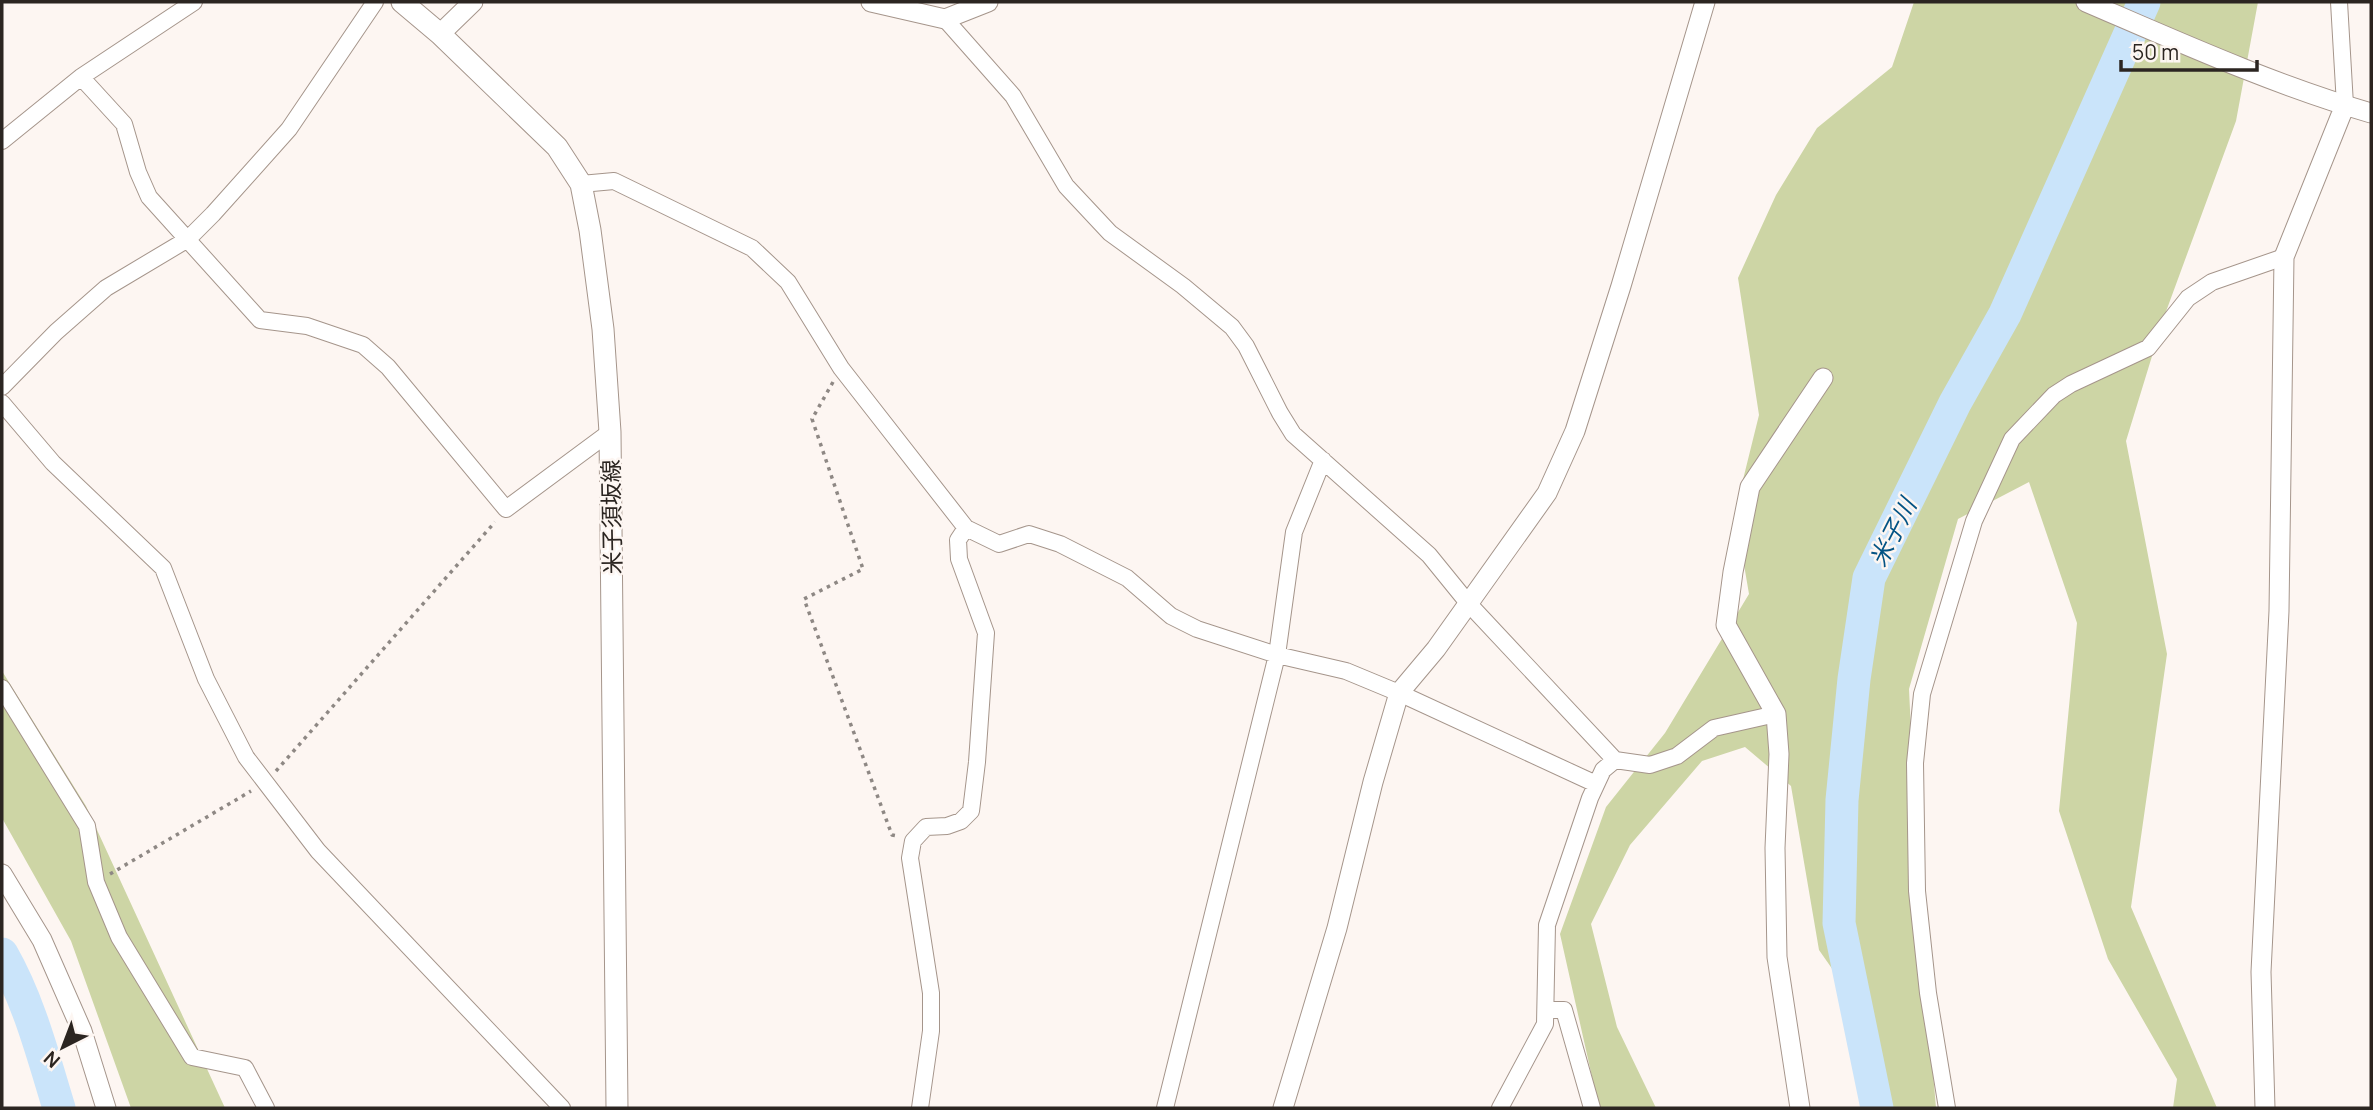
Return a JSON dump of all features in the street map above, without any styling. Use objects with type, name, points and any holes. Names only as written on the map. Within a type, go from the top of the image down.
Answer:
[{"type":"main road","name":"米子須坂線","points":[[401,2],[440,34],[557,147],[581,184],[590,230],[603,328],[610,432],[617,1108]]},
{"type":"street","points":[[2,141],[82,77],[194,2]]},
{"type":"street","points":[[2,387],[56,332],[106,288],[188,239],[289,128],[375,2]]},
{"type":"street","points":[[440,34],[473,2]]},
{"type":"street","points":[[871,2],[945,19],[988,2]]},
{"type":"street","points":[[1283,1108],[1336,928],[1399,693],[1436,649],[1547,492],[1575,430],[1621,286],[1705,2]]},
{"type":"street","points":[[2086,2],[2193,49],[2345,106],[2371,113]]},
{"type":"street","points":[[2265,1108],[2261,972],[2278,611],[2284,257],[2345,106],[2339,2]]},
{"type":"street","points":[[945,19],[1013,96],[1066,186],[1110,233],[1183,286],[1231,327],[1246,346],[1293,434],[1429,555],[1468,603],[1615,760],[1650,765],[1677,756],[1714,728],[1776,714]]},
{"type":"street","points":[[82,77],[124,124],[138,172],[149,197],[260,320],[307,326],[363,345],[388,367],[506,509],[610,432]]},
{"type":"street","points":[[581,184],[614,181],[752,248],[788,282],[841,368],[965,528],[999,544],[1029,534],[1060,544],[1126,578],[1171,616],[1197,629],[1277,655],[1346,671],[1596,784]]},
{"type":"street","points":[[1947,1108],[1928,993],[1917,891],[1915,763],[1922,694],[1974,521],[2012,439],[2054,395],[2071,384],[2148,348],[2188,298],[2212,282],[2284,257]]},
{"type":"street","points":[[1800,1108],[1777,957],[1774,848],[1779,754],[1776,714],[1726,625],[1733,572],[1750,486],[1823,378]]},
{"type":"street","points":[[2,403],[52,463],[163,568],[206,679],[246,757],[318,851],[562,1108]]},
{"type":"street","points":[[1165,1108],[1277,655],[1294,532],[1323,460]]},
{"type":"street","points":[[920,1108],[932,1031],[931,993],[910,858],[913,841],[926,827],[954,824],[971,811],[977,762],[986,633],[959,559],[958,540],[965,528]]},
{"type":"street","points":[[2,688],[87,825],[96,882],[119,937],[192,1057],[245,1068],[266,1108]]},
{"type":"street","points":[[1500,1108],[1545,1024],[1547,925],[1596,784],[1603,770],[1615,760]]},
{"type":"street","points":[[2,874],[42,940],[67,996],[82,1031],[106,1108]]},
{"type":"street","points":[[1546,1010],[1564,1010],[1592,1108]]},
{"type":"path","points":[[841,368],[813,418],[863,569],[804,599],[892,835],[913,841]]},
{"type":"path","points":[[96,882],[265,783],[506,509]]},
{"type":"green space","points":[[1914,2],[2258,2],[2236,121],[2164,317],[2126,441],[2167,654],[2131,907],[2217,1108],[2173,1108],[2177,1079],[2108,959],[2059,811],[2077,623],[2029,482],[1958,519],[1909,689],[1920,918],[1936,1108],[1889,1108],[1877,1033],[1819,950],[1791,786],[1745,747],[1702,761],[1630,845],[1591,924],[1617,1027],[1656,1108],[1599,1108],[1560,934],[1606,807],[1665,733],[1749,594],[1735,512],[1759,415],[1738,278],[1776,195],[1817,128],[1892,67]]},
{"type":"green space","points":[[2,671],[86,806],[225,1108],[131,1108],[71,941],[2,818]]},
{"type":"waterway","name":"米子川","points":[[1877,1108],[1839,923],[1842,800],[1854,679],[1869,578],[1955,403],[2005,314],[2144,2]]},
{"type":"waterway","points":[[2,954],[28,1010],[59,1108]]}]
